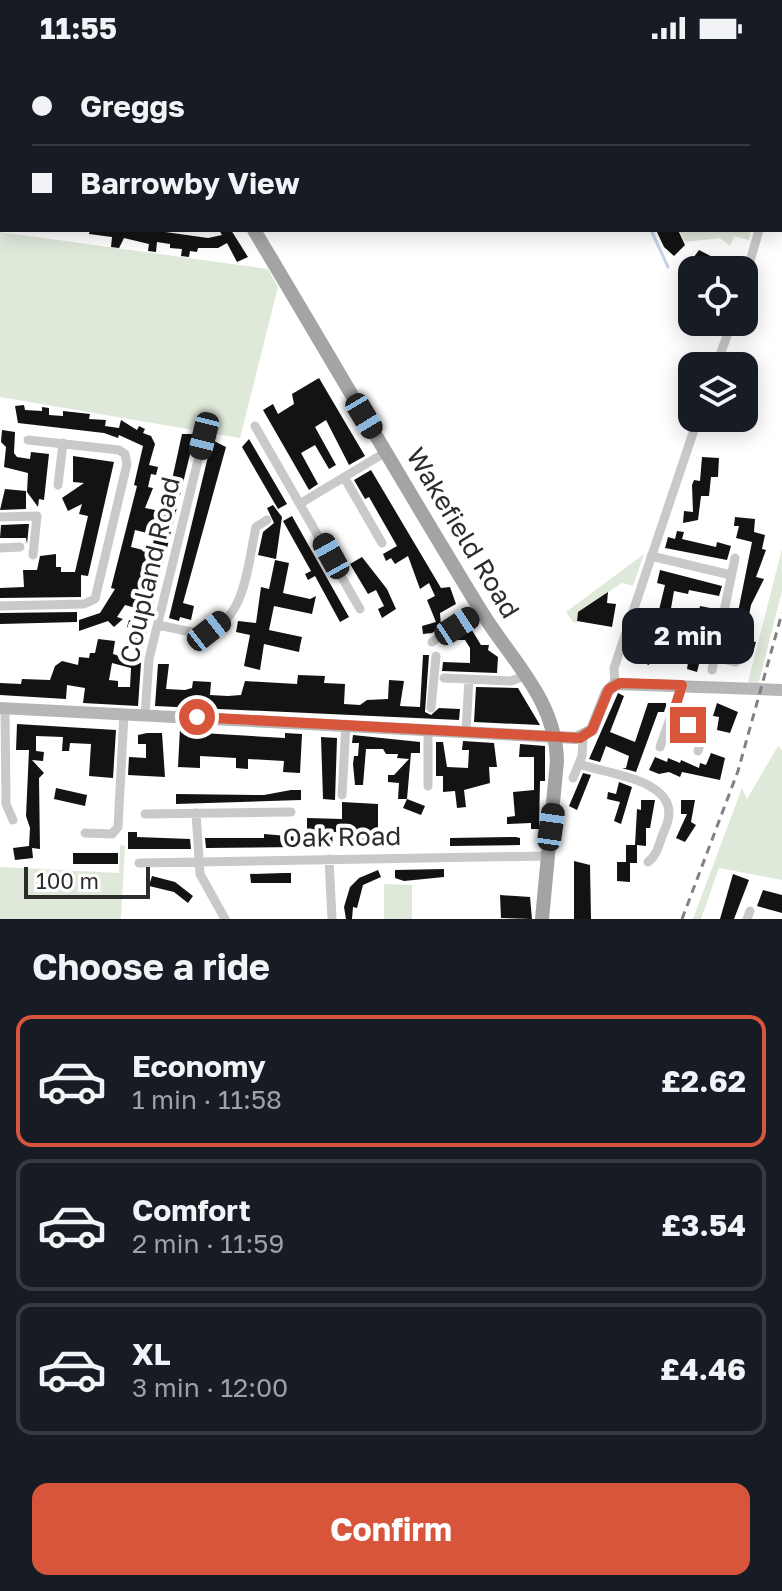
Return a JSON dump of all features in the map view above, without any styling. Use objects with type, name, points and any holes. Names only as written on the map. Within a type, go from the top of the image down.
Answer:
[{"type":"main road","name":"Wakefield Road","points":[[255,232],[481,611],[527,675],[544,705],[554,737],[556,791],[546,856],[542,919]]},
{"type":"main road","points":[[2,708],[430,726],[583,738],[592,730],[607,692],[615,684],[782,690]]},
{"type":"street","points":[[752,256],[758,232]]},
{"type":"street","points":[[255,426],[360,609]]},
{"type":"street","points":[[615,684],[614,668],[693,432]]},
{"type":"street","name":"Coupland Road","points":[[145,715],[148,669],[204,436]]},
{"type":"street","points":[[0,606],[84,604],[96,595],[127,461],[119,450],[28,440]]},
{"type":"street","points":[[58,485],[63,443]]},
{"type":"street","points":[[301,503],[386,452]]},
{"type":"street","points":[[344,477],[382,543]]},
{"type":"street","points":[[0,517],[37,516],[33,555]]},
{"type":"street","points":[[158,625],[205,633],[232,613],[240,599],[256,527],[267,520]]},
{"type":"street","points":[[0,548],[20,547]]},
{"type":"street","points":[[651,556],[731,575]]},
{"type":"street","points":[[712,670],[735,558]]},
{"type":"street","points":[[432,642],[481,611]]},
{"type":"street","points":[[431,708],[436,656]]},
{"type":"street","points":[[714,657],[736,662]]},
{"type":"street","points":[[444,678],[511,681],[527,675]]},
{"type":"street","points":[[466,730],[469,679]]},
{"type":"street","points":[[675,745],[661,743],[682,685]]},
{"type":"street","points":[[2,708],[6,804],[13,820]]},
{"type":"street","points":[[85,833],[116,832],[124,714]]},
{"type":"street","points":[[672,718],[704,732],[698,751]]},
{"type":"street","points":[[342,795],[346,724]]},
{"type":"street","points":[[428,786],[430,726]]},
{"type":"street","points":[[573,778],[579,764],[583,738]]},
{"type":"street","points":[[579,764],[650,784],[663,795],[669,818],[657,852],[648,862]]},
{"type":"street","points":[[663,795],[674,789]]},
{"type":"street","points":[[145,814],[291,812]]},
{"type":"street","points":[[196,813],[197,862],[204,885],[225,919]]},
{"type":"street","name":"Oak Road","points":[[139,863],[546,856]]},
{"type":"street","points":[[329,859],[332,919]]},
{"type":"green space","points":[[0,232],[268,269],[278,287],[240,438],[0,397]]},
{"type":"green space","points":[[680,232],[751,232],[749,240],[734,236],[730,246],[720,238],[685,242]]},
{"type":"green space","points":[[782,549],[782,591],[758,686],[748,682]]},
{"type":"green space","points":[[644,554],[633,586],[622,583],[579,612],[577,623],[573,622],[566,612]]},
{"type":"green space","points":[[778,746],[782,750],[782,880],[719,868],[701,919],[693,919],[742,788],[747,799]]},
{"type":"green space","points":[[120,845],[125,846],[121,919],[0,919],[0,867],[119,873]]},
{"type":"green space","points":[[384,884],[412,885],[412,919],[384,919]]},
{"type":"building","points":[[165,232],[208,238],[222,235],[220,232],[232,232],[248,257],[237,262],[227,243],[218,248],[198,248],[197,252],[190,251],[189,257],[181,256],[182,249],[170,248],[170,244],[157,242],[156,252],[148,251],[149,244],[124,238],[119,248],[111,247],[112,237],[89,234]]},
{"type":"building","points":[[657,232],[679,232],[685,245],[674,256],[664,247]]},
{"type":"building","points":[[699,250],[711,256],[694,256]]},
{"type":"building","points":[[319,378],[365,456],[349,465],[326,420],[315,427],[336,465],[329,469],[315,445],[301,453],[318,484],[309,490],[263,410],[273,404],[278,414],[294,404],[292,394]]},
{"type":"building","points":[[24,405],[25,410],[42,411],[42,407],[49,408],[49,415],[63,416],[63,411],[90,414],[89,419],[106,420],[105,426],[119,428],[121,420],[137,430],[139,426],[145,429],[143,433],[151,436],[155,444],[149,465],[158,467],[156,475],[151,474],[148,487],[153,488],[145,508],[165,512],[182,434],[195,434],[142,650],[129,643],[132,629],[127,627],[129,620],[135,622],[139,609],[125,605],[117,617],[123,619],[114,627],[108,621],[79,631],[79,620],[100,613],[115,589],[111,588],[137,486],[134,485],[143,446],[119,435],[118,438],[104,433],[18,423],[15,406]],"holes":[[[135,530],[155,535],[151,552],[131,547]]]},
{"type":"building","points":[[2,430],[15,432],[14,453],[17,457],[30,459],[31,452],[49,454],[44,500],[39,499],[38,507],[27,492],[28,473],[4,467],[6,447],[1,442]]},
{"type":"building","points":[[249,439],[287,504],[278,509],[242,447]]},
{"type":"building","points":[[212,440],[226,447],[183,603],[194,606],[191,620],[180,617],[179,621],[169,618]]},
{"type":"building","points":[[73,456],[114,462],[88,576],[81,575],[81,597],[0,598],[0,588],[24,587],[23,570],[37,570],[40,556],[56,554],[56,567],[61,567],[61,572],[75,572],[88,516],[79,514],[82,504],[68,511],[62,498],[84,483],[73,482]]},
{"type":"building","points":[[702,457],[719,458],[718,477],[711,477],[709,496],[701,496],[698,520],[683,523],[684,511],[693,512],[692,485],[694,480],[700,481]]},
{"type":"building","points":[[371,470],[441,588],[450,587],[456,604],[440,613],[441,627],[432,633],[423,634],[422,626],[436,622],[427,600],[435,596],[429,583],[420,589],[408,556],[395,564],[391,558],[386,561],[383,554],[397,546],[369,497],[365,499],[354,480]]},
{"type":"building","points":[[5,489],[26,491],[26,509],[0,510]]},
{"type":"building","points":[[273,505],[282,517],[276,559],[258,555],[263,532],[274,523],[267,508]]},
{"type":"building","points":[[292,516],[349,617],[340,622],[315,576],[308,580],[305,574],[311,571],[283,521]]},
{"type":"building","points":[[735,517],[755,519],[754,532],[765,535],[762,549],[766,550],[756,577],[764,579],[751,605],[747,625],[736,622],[752,542],[736,538],[739,526],[734,526]]},
{"type":"building","points":[[29,524],[27,544],[26,538],[0,538],[1,525]]},
{"type":"building","points":[[677,531],[684,532],[682,539],[716,547],[717,542],[731,546],[727,560],[665,548],[668,537],[675,539]]},
{"type":"building","points":[[362,557],[387,589],[396,609],[382,618],[378,609],[384,606],[376,590],[368,594],[350,564]]},
{"type":"building","points":[[275,560],[289,563],[283,593],[310,599],[316,596],[312,614],[274,606],[269,630],[302,637],[299,652],[264,644],[260,670],[244,666],[250,635],[236,632],[238,621],[256,623],[261,587],[269,589]]},
{"type":"building","points":[[660,570],[722,586],[719,596],[689,590],[688,594],[674,591],[665,643],[658,641],[649,665],[638,661],[643,647],[647,649],[659,610],[665,585],[657,583]]},
{"type":"building","points":[[608,592],[607,603],[616,604],[612,627],[577,621],[578,612]]},
{"type":"building","points":[[700,606],[710,608],[712,613],[697,672],[687,669],[690,649],[682,647],[684,640],[692,642]]},
{"type":"building","points":[[77,612],[77,622],[0,624],[0,613]]},
{"type":"building","points":[[470,627],[481,645],[489,645],[488,650],[498,657],[497,673],[442,671],[443,662],[470,663],[470,648],[465,640],[457,640]]},
{"type":"building","points":[[727,636],[756,642],[753,653],[725,649]]},
{"type":"building","points":[[98,639],[115,641],[113,654],[141,663],[138,706],[83,703],[85,688],[67,685],[66,699],[0,695],[0,683],[21,684],[22,679],[50,680],[55,666],[62,661],[78,665],[79,657],[89,658],[90,653],[95,653]],"holes":[[[112,663],[131,668],[130,687],[118,687],[118,681],[109,680]]]},
{"type":"building","points":[[423,655],[429,655],[425,712],[431,715],[439,708],[460,709],[459,720],[155,706],[158,664],[169,664],[166,689],[185,690],[192,688],[193,681],[211,682],[210,695],[241,695],[245,681],[297,684],[298,675],[325,676],[324,683],[345,684],[344,704],[360,705],[367,700],[388,699],[389,680],[404,681],[400,706],[420,707]]},
{"type":"building","points":[[476,687],[518,688],[540,725],[474,722]]},
{"type":"building","points":[[618,693],[624,696],[610,732],[635,742],[648,703],[667,703],[664,712],[658,712],[636,772],[622,768],[626,768],[629,756],[606,746],[600,762],[589,759]]},
{"type":"building","points":[[717,703],[738,712],[730,733],[717,730],[719,717],[713,716]]},
{"type":"building","points":[[17,724],[116,730],[113,778],[89,776],[91,744],[70,743],[69,751],[62,751],[63,737],[36,736],[36,751],[44,752],[43,761],[32,760],[44,773],[39,778],[40,849],[32,848],[33,858],[15,860],[13,848],[29,846],[30,828],[26,816],[29,750],[16,750]]},
{"type":"building","points":[[180,728],[202,729],[202,733],[285,738],[285,733],[302,734],[300,773],[283,772],[284,761],[248,759],[248,769],[236,768],[236,758],[200,756],[200,768],[178,767]]},
{"type":"building","points":[[162,733],[165,777],[128,775],[129,757],[146,758],[146,744],[138,744],[138,735]]},
{"type":"building","points":[[353,735],[420,742],[420,753],[411,753],[407,799],[398,799],[399,783],[388,782],[388,775],[394,775],[409,759],[397,758],[398,754],[386,754],[383,749],[366,749],[363,785],[355,785],[353,764],[354,756],[358,756],[359,743],[352,743]]},
{"type":"building","points":[[321,737],[337,738],[335,800],[323,799]]},
{"type":"building","points":[[463,741],[494,743],[497,767],[489,767],[490,783],[464,790],[466,807],[457,808],[455,791],[443,792],[443,776],[436,776],[436,742],[443,742],[447,767],[468,768],[469,750],[462,750]]},
{"type":"building","points":[[520,744],[545,746],[545,781],[540,781],[539,829],[531,829],[531,823],[507,824],[507,817],[515,816],[513,792],[534,790],[534,757],[519,757]]},
{"type":"building","points":[[711,753],[725,758],[720,780],[682,772],[680,777],[669,772],[659,774],[649,770],[655,757],[667,762],[668,758],[680,763],[681,760],[699,768],[700,763],[706,765]]},
{"type":"building","points":[[583,773],[591,775],[577,810],[569,806]]},
{"type":"building","points":[[619,782],[632,787],[621,824],[614,821],[620,802],[607,799],[608,792],[616,794]]},
{"type":"building","points":[[56,788],[87,795],[85,806],[54,799]]},
{"type":"building","points":[[301,790],[301,800],[176,804],[176,794],[264,795]]},
{"type":"building","points":[[407,799],[425,806],[421,815],[403,808]]},
{"type":"building","points":[[641,800],[655,800],[650,828],[646,828],[646,846],[637,845],[637,863],[630,863],[630,882],[617,881],[617,862],[626,862],[626,845],[635,845],[637,809],[641,810]]},
{"type":"building","points":[[681,800],[695,800],[691,822],[696,825],[685,842],[676,838],[687,814],[681,814]]},
{"type":"building","points":[[342,802],[378,804],[378,839],[399,839],[400,847],[379,847],[366,835],[366,848],[348,848],[348,832],[332,832],[333,848],[314,849],[314,831],[307,831],[307,818],[342,819]]},
{"type":"building","points":[[128,832],[137,832],[137,837],[190,839],[191,849],[128,849]]},
{"type":"building","points":[[264,834],[299,837],[299,847],[206,848],[205,838],[264,838]]},
{"type":"building","points":[[516,837],[520,838],[520,845],[450,846],[450,838]]},
{"type":"building","points":[[73,853],[118,853],[118,864],[73,864]]},
{"type":"building","points":[[574,861],[590,865],[591,919],[574,919]]},
{"type":"building","points":[[444,869],[444,877],[404,881],[395,878],[395,870]]},
{"type":"building","points":[[378,870],[381,877],[363,885],[357,908],[353,907],[352,919],[346,919],[344,907],[350,887],[359,878]]},
{"type":"building","points":[[291,873],[291,883],[251,883],[250,874]]},
{"type":"building","points":[[733,874],[749,880],[734,919],[720,919]]},
{"type":"building","points":[[152,876],[175,882],[193,896],[188,903],[174,892],[149,886]]},
{"type":"building","points":[[763,890],[782,895],[782,913],[757,906]]},
{"type":"building","points":[[500,895],[530,897],[532,919],[501,918]]},
{"type":"waterway","points":[[652,232],[668,267]]},
{"type":"railway","points":[[682,919],[738,771],[782,613]]},
{"type":"route","points":[[197,717],[580,738],[592,730],[611,686],[620,683],[682,685],[672,718],[688,725]]}]
